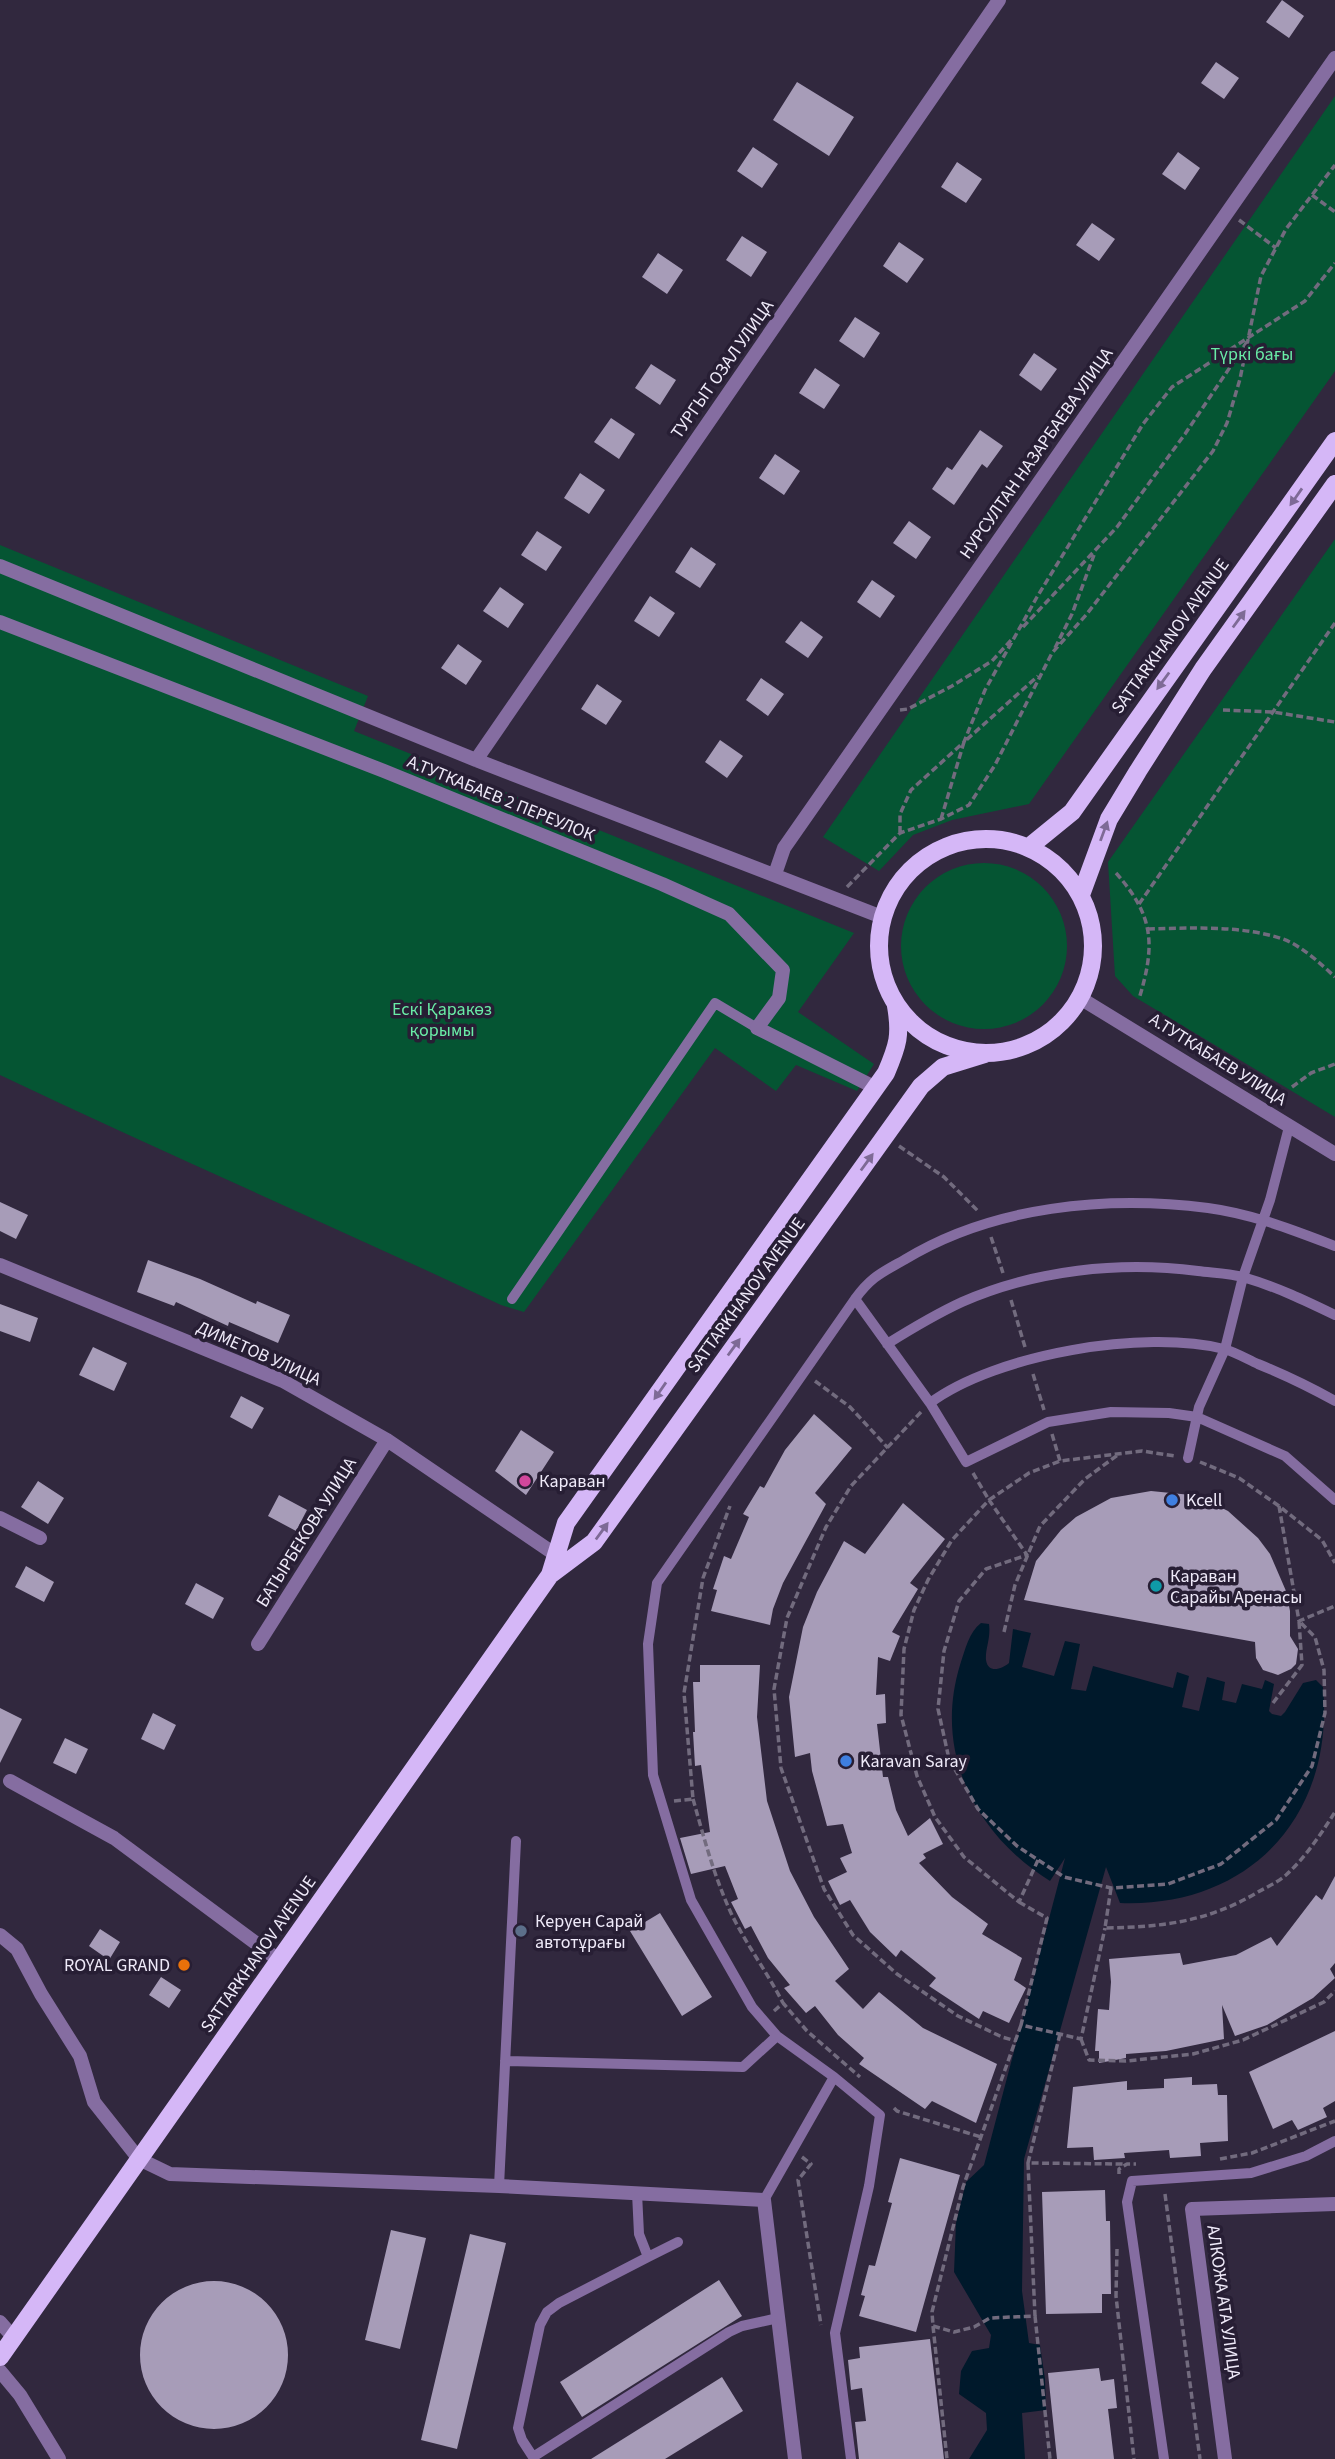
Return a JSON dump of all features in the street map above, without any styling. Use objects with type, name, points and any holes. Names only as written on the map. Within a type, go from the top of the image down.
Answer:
[{"type":"main road","name":"SATTARKHANOV AVENUE","points":[[1029,847],[1072,812],[1335,441]]},
{"type":"main road","points":[[1081,895],[1109,819],[1164,728],[1335,484]]},
{"type":"main road","points":[[993,838],[1029,847],[1059,867],[1081,895],[1088,912],[1093,947],[1092,964],[1080,998],[1060,1024],[1040,1039],[1018,1049],[985,1054],[952,1048],[937,1042],[908,1020],[896,1006],[881,972],[879,944],[882,917],[898,884],[923,858],[939,848],[975,839],[993,838]]},
{"type":"main road","name":"SATTARKHANOV AVENUE","points":[[550,1575],[566,1523],[886,1073],[896,1049],[900,1029],[896,1006]]},
{"type":"main road","name":"SATTARKHANOV AVENUE","points":[[0,2357],[550,1575],[594,1542],[921,1086],[943,1068],[985,1054]]},
{"type":"street","name":"ТУРГЫТ ОЗАЛ УЛИЦА","points":[[476,760],[999,0]]},
{"type":"street","name":"НУРСУЛТАН НАЗАРБАЕВА УЛИЦА","points":[[775,874],[784,848],[1335,58]]},
{"type":"street","points":[[0,566],[476,760],[882,917]]},
{"type":"street","name":"А.ТУТКАБАЕВ 2 ПЕРЕУЛОК","points":[[0,622],[372,766],[729,914],[783,970],[779,998],[757,1028]]},
{"type":"street","name":"А.ТУТКАБАЕВ УЛИЦА","points":[[1080,998],[1335,1154]]},
{"type":"street","points":[[757,1028],[876,1088]]},
{"type":"street","name":"ДИМЕТОВ УЛИЦА","points":[[0,1265],[283,1381],[387,1440],[556,1555]]},
{"type":"street","name":"БАТЫРБЕКОВА УЛИЦА","points":[[258,1644],[387,1440]]},
{"type":"street","points":[[0,1518],[40,1538]]},
{"type":"street","points":[[10,1781],[114,1838],[280,1961]]},
{"type":"street","points":[[0,1935],[18,1949],[41,1994],[80,2056],[94,2102],[139,2159],[170,2174],[499,2186],[764,2200],[795,2459]]},
{"type":"street","name":"АЛКОЖА АТА УЛИЦА","points":[[1225,2459],[1192,2209],[1335,2204]]},
{"type":"street","points":[[0,2322],[14,2339]]},
{"type":"street","points":[[0,2371],[20,2395],[59,2459]]},
{"type":"lane","points":[[512,1299],[715,1003],[757,1028]]},
{"type":"lane","points":[[1188,1458],[1199,1407],[1225,1349],[1243,1277],[1289,1127]]},
{"type":"lane","points":[[851,2459],[835,2333],[869,2186],[880,2115],[834,2077],[777,2036],[752,2007],[691,1900],[653,1775],[648,1644],[657,1583],[867,1281],[919,1250],[960,1232],[1014,1216],[1050,1209],[1140,1202],[1209,1208],[1262,1219],[1335,1246]]},
{"type":"lane","points":[[887,1344],[962,1302],[1007,1285],[1063,1273],[1114,1268],[1160,1267],[1243,1277],[1289,1293],[1335,1315]]},
{"type":"lane","points":[[855,1299],[930,1403],[966,1462],[1048,1422],[1111,1412],[1169,1413],[1197,1417],[1285,1456],[1335,1500]]},
{"type":"lane","points":[[930,1403],[945,1392],[1029,1360],[1105,1344],[1143,1341],[1225,1349],[1302,1382],[1335,1401]]},
{"type":"lane","points":[[499,2186],[516,1841]]},
{"type":"lane","points":[[505,2062],[743,2067],[777,2036]]},
{"type":"lane","points":[[764,2200],[834,2077]]},
{"type":"lane","points":[[1164,2459],[1127,2202],[1132,2181],[1251,2173],[1306,2156],[1335,2141]]},
{"type":"lane","points":[[637,2193],[639,2234],[648,2257]]},
{"type":"lane","points":[[678,2242],[559,2303],[548,2312],[540,2325],[518,2428],[522,2440],[534,2458],[729,2333],[742,2326],[778,2318]]},
{"type":"path","points":[[1052,653],[1086,615],[1213,451],[1227,423],[1240,379],[1261,276],[1286,229],[1335,165]]},
{"type":"path","points":[[1312,195],[1335,212]]},
{"type":"path","points":[[1227,212],[1276,248]]},
{"type":"path","points":[[941,819],[964,742],[985,690],[1143,424],[1172,387],[1305,301],[1335,262]]},
{"type":"path","points":[[877,714],[908,709],[992,661],[1117,527],[1185,435],[1249,339]]},
{"type":"path","points":[[835,899],[900,833],[941,819],[968,805],[995,765],[1072,614],[1095,551]]},
{"type":"path","points":[[1139,904],[1335,622]]},
{"type":"path","points":[[900,833],[900,814],[911,790],[1041,672]]},
{"type":"path","points":[[1223,710],[1273,712],[1335,722]]},
{"type":"path","points":[[1116,873],[1133,891],[1150,938],[1148,968],[1139,999]]},
{"type":"path","points":[[1148,929],[1204,928],[1251,932],[1285,940],[1319,962],[1335,977]]},
{"type":"path","points":[[1292,1087],[1311,1073],[1335,1064]]},
{"type":"path","points":[[885,1137],[944,1177],[984,1216],[1060,1461]]},
{"type":"path","points":[[808,1391],[815,1381],[850,1407],[888,1448]]},
{"type":"path","points":[[930,1403],[851,1486],[826,1527],[787,1618],[775,1689],[781,1768],[824,1889],[853,1935],[897,1974],[958,2016],[1016,2041]]},
{"type":"path","points":[[947,2459],[932,2312],[963,2187],[1021,2025],[1047,1918],[1019,1902],[964,1857],[935,1816],[917,1776],[901,1715],[904,1649],[914,1610],[952,1540],[989,1500],[1029,1473],[1060,1461],[1121,1452],[1142,1451],[1188,1458],[1240,1478],[1322,1540],[1335,1563]]},
{"type":"path","points":[[1004,1632],[1015,1585],[1040,1526],[1085,1479],[1121,1452]]},
{"type":"path","points":[[966,1462],[1027,1555]]},
{"type":"path","points":[[737,1496],[729,1508],[703,1578],[691,1644],[684,1693],[693,1799],[717,1880],[733,1916],[783,2003],[807,2031],[868,2084]]},
{"type":"path","points":[[1273,1703],[1302,1665],[1299,1621],[1279,1506]]},
{"type":"path","points":[[1027,1555],[986,1569],[959,1601],[944,1651],[938,1709],[949,1759],[978,1809],[1017,1846],[1064,1877],[1111,1888],[1168,1884],[1221,1864],[1276,1820],[1312,1766],[1325,1713],[1324,1670],[1315,1637],[1299,1621]]},
{"type":"path","points":[[1299,1621],[1335,1606]]},
{"type":"path","points":[[662,1803],[693,1799]]},
{"type":"path","points":[[1105,1928],[1148,1928],[1186,1922],[1237,1905],[1285,1876],[1319,1838],[1335,1812]]},
{"type":"path","points":[[1019,1902],[1038,1860]]},
{"type":"path","points":[[1111,1888],[1081,2039],[1089,2060],[1126,2061],[1193,2054],[1243,2040],[1324,2002],[1335,1991]]},
{"type":"path","points":[[763,2020],[783,2003]]},
{"type":"path","points":[[1021,2025],[1081,2039]]},
{"type":"path","points":[[1050,2459],[1035,2316],[1028,2163],[1060,2034]]},
{"type":"path","points":[[888,2102],[897,2111],[981,2137]]},
{"type":"path","points":[[895,2123],[897,2111]]},
{"type":"path","points":[[1213,2160],[1252,2153],[1335,2121]]},
{"type":"path","points":[[793,2150],[810,2164],[798,2180],[823,2338]]},
{"type":"path","points":[[1028,2163],[1139,2164]]},
{"type":"path","points":[[1119,2182],[1119,2169],[1126,2164]]},
{"type":"path","points":[[1163,2180],[1199,2459]]},
{"type":"path","points":[[1117,2245],[1116,2296],[1134,2459]]},
{"type":"path","points":[[933,2326],[954,2332],[974,2327],[990,2318],[1035,2316]]},
{"type":"green space","name":"Түркі бағы","points":[[1335,96],[1335,371],[1029,804],[952,820],[913,835],[879,871],[823,837]]},
{"type":"green space","points":[[1335,539],[1335,1117],[1133,996],[1115,976],[1108,862]]},
{"type":"green space","name":"Ескі Қаракөз қорымы","points":[[0,545],[368,696],[354,731],[854,933],[798,1012],[874,1064],[857,1091],[796,1065],[776,1091],[715,1048],[524,1312],[501,1305],[0,1075]]},
{"type":"green space","points":[[984,863],[1016,870],[1030,877],[1042,888],[1053,900],[1060,914],[1067,946],[1060,978],[1053,992],[1042,1004],[1030,1015],[1016,1022],[984,1029],[952,1022],[938,1015],[926,1004],[915,992],[908,978],[901,946],[908,914],[915,900],[926,888],[938,877],[952,870]]},
{"type":"water","points":[[981,1623],[989,1624],[986,1660],[992,1669],[1009,1663],[1013,1629],[1031,1633],[1022,1667],[1054,1676],[1065,1641],[1080,1644],[1071,1689],[1086,1691],[1093,1666],[1173,1688],[1177,1672],[1189,1676],[1182,1707],[1199,1711],[1207,1677],[1225,1682],[1222,1700],[1236,1703],[1242,1684],[1262,1689],[1265,1680],[1274,1684],[1269,1711],[1281,1716],[1303,1683],[1316,1680],[1323,1687],[1323,1734],[1314,1776],[1298,1813],[1274,1845],[1244,1871],[1208,1890],[1166,1900],[1120,1903],[1106,1867],[1024,2159],[1022,2291],[1029,2343],[1040,2345],[1046,2410],[1022,2413],[1025,2459],[969,2459],[987,2430],[986,2413],[959,2394],[961,2371],[972,2351],[989,2348],[991,2335],[954,2272],[956,2223],[966,2182],[984,2165],[1065,1858],[1050,1881],[1024,1862],[1001,1840],[982,1816],[967,1789],[957,1760],[952,1729],[953,1698],[966,1647],[973,1631]]},
{"type":"building","points":[[1282,0],[1304,16],[1289,38],[1266,22]]},
{"type":"building","points":[[1216,62],[1239,78],[1224,99],[1201,83]]},
{"type":"building","points":[[797,82],[854,117],[829,156],[773,120]]},
{"type":"building","points":[[753,147],[778,164],[762,188],[737,171]]},
{"type":"building","points":[[1178,152],[1200,168],[1185,190],[1162,174]]},
{"type":"building","points":[[957,162],[982,179],[966,203],[941,187]]},
{"type":"building","points":[[1092,223],[1115,239],[1099,261],[1076,245]]},
{"type":"building","points":[[742,236],[767,252],[751,277],[726,260]]},
{"type":"building","points":[[899,242],[924,259],[907,283],[883,266]]},
{"type":"building","points":[[658,253],[683,270],[667,294],[642,277]]},
{"type":"building","points":[[855,317],[880,333],[864,358],[839,341]]},
{"type":"building","points":[[1034,353],[1057,369],[1041,391],[1019,375]]},
{"type":"building","points":[[651,364],[676,380],[660,405],[635,388]]},
{"type":"building","points":[[815,368],[840,385],[824,409],[799,393]]},
{"type":"building","points":[[611,418],[635,434],[619,459],[594,442]]},
{"type":"building","points":[[980,430],[1003,446],[987,468],[982,464],[954,505],[932,489],[947,467],[952,470]]},
{"type":"building","points":[[775,454],[800,471],[784,495],[759,478]]},
{"type":"building","points":[[580,473],[605,490],[589,514],[564,498]]},
{"type":"building","points":[[909,521],[931,537],[916,559],[893,543]]},
{"type":"building","points":[[537,531],[562,547],[546,571],[521,555]]},
{"type":"building","points":[[691,547],[716,564],[700,588],[675,572]]},
{"type":"building","points":[[872,580],[895,596],[880,618],[857,602]]},
{"type":"building","points":[[500,587],[524,604],[508,628],[483,611]]},
{"type":"building","points":[[650,596],[675,613],[659,637],[634,621]]},
{"type":"building","points":[[801,621],[823,637],[808,658],[785,642]]},
{"type":"building","points":[[458,644],[482,661],[466,685],[441,668]]},
{"type":"building","points":[[761,678],[784,694],[768,716],[746,700]]},
{"type":"building","points":[[597,684],[622,701],[606,725],[581,709]]},
{"type":"building","points":[[720,740],[743,756],[727,778],[705,762]]},
{"type":"building","points":[[0,1202],[28,1215],[16,1239],[0,1231]]},
{"type":"building","points":[[148,1260],[290,1315],[278,1343],[229,1322],[228,1326],[176,1302],[174,1306],[137,1292]]},
{"type":"building","points":[[0,1304],[38,1318],[30,1342],[0,1331]]},
{"type":"building","points":[[93,1347],[127,1363],[114,1391],[79,1375]]},
{"type":"building","points":[[241,1396],[264,1408],[252,1429],[230,1417]]},
{"type":"building","points":[[814,1414],[852,1448],[815,1493],[826,1504],[783,1583],[770,1625],[711,1611],[717,1590],[713,1589],[724,1556],[731,1559],[749,1517],[743,1514],[760,1486],[764,1488],[785,1450]]},
{"type":"building","points":[[521,1430],[554,1452],[526,1495],[495,1471]]},
{"type":"building","points":[[38,1481],[64,1498],[48,1524],[21,1507]]},
{"type":"building","name":"Караван Сарайы Аренасы","points":[[1151,1491],[1191,1495],[1210,1502],[1228,1511],[1258,1538],[1270,1554],[1286,1591],[1290,1611],[1290,1636],[1298,1649],[1296,1664],[1291,1669],[1278,1675],[1263,1670],[1256,1658],[1255,1642],[1024,1600],[1036,1561],[1061,1530],[1076,1517],[1111,1498]]},
{"type":"building","points":[[279,1495],[307,1510],[296,1531],[268,1516]]},
{"type":"building","name":"Karavan Saray","points":[[903,1503],[945,1539],[910,1583],[918,1589],[892,1632],[900,1636],[890,1661],[878,1657],[876,1695],[885,1694],[886,1723],[877,1724],[883,1777],[888,1777],[896,1810],[908,1836],[930,1818],[943,1844],[923,1854],[926,1858],[919,1863],[952,1897],[988,1924],[982,1934],[1022,1958],[1014,1980],[1026,1988],[1009,2023],[983,2011],[979,2019],[929,1986],[936,1978],[901,1950],[896,1957],[870,1932],[850,1900],[840,1905],[828,1881],[847,1872],[840,1858],[852,1853],[843,1824],[827,1826],[812,1771],[810,1753],[795,1757],[789,1697],[803,1627],[817,1592],[844,1541],[865,1554]]},
{"type":"building","points":[[26,1566],[54,1582],[44,1602],[15,1587]]},
{"type":"building","points":[[196,1583],[224,1598],[213,1619],[185,1604]]},
{"type":"building","points":[[700,1665],[760,1665],[757,1717],[767,1801],[790,1871],[814,1917],[849,1969],[835,1981],[863,2009],[879,1992],[923,2028],[997,2064],[976,2123],[932,2101],[925,2109],[859,2064],[864,2058],[838,2035],[815,2006],[806,2013],[784,1988],[790,1985],[768,1958],[751,1926],[745,1929],[731,1902],[738,1899],[725,1866],[691,1874],[680,1838],[710,1832],[701,1765],[695,1766],[693,1682],[700,1682]]},
{"type":"building","points":[[0,1708],[22,1719],[0,1763]]},
{"type":"building","points":[[153,1713],[176,1725],[164,1750],[141,1739]]},
{"type":"building","points":[[65,1738],[88,1749],[76,1774],[53,1763]]},
{"type":"building","points":[[1335,1876],[1335,1963],[1330,1969],[1335,1978],[1313,1998],[1267,2025],[1235,2036],[1222,2005],[1224,2039],[1166,2051],[1126,2054],[1126,2058],[1099,2063],[1099,2051],[1095,2051],[1098,2009],[1109,2010],[1109,1959],[1180,1953],[1183,1965],[1236,1955],[1271,1937],[1277,1946],[1316,1895],[1322,1900]]},
{"type":"building","points":[[660,1913],[712,1997],[682,2016],[630,1931]]},
{"type":"building","points":[[100,1929],[120,1942],[109,1960],[89,1946]]},
{"type":"building","points":[[161,1977],[181,1990],[169,2008],[149,1995]]},
{"type":"building","points":[[1335,2031],[1335,2101],[1323,2108],[1327,2117],[1298,2130],[1292,2120],[1273,2129],[1249,2072]]},
{"type":"building","points":[[1192,2077],[1192,2085],[1217,2084],[1218,2095],[1227,2095],[1228,2141],[1200,2143],[1201,2156],[1170,2158],[1169,2150],[1124,2153],[1125,2158],[1094,2160],[1093,2147],[1067,2148],[1073,2087],[1127,2081],[1127,2090],[1164,2088],[1164,2079]]},
{"type":"building","points":[[900,2158],[960,2175],[916,2332],[859,2316],[869,2265],[875,2266],[892,2203],[888,2202]]},
{"type":"building","points":[[1105,2190],[1106,2221],[1110,2221],[1111,2294],[1102,2294],[1102,2313],[1046,2314],[1042,2192]]},
{"type":"building","points":[[391,2230],[426,2238],[400,2349],[365,2340]]},
{"type":"building","points":[[470,2234],[506,2243],[457,2449],[421,2440]]},
{"type":"building","points":[[719,2280],[742,2316],[582,2417],[560,2382]]},
{"type":"building","points":[[214,2281],[242,2287],[255,2293],[266,2303],[276,2314],[282,2327],[288,2355],[282,2383],[276,2396],[266,2407],[255,2417],[242,2423],[214,2429],[186,2423],[173,2417],[162,2407],[152,2396],[146,2383],[140,2355],[146,2327],[152,2314],[162,2303],[173,2293],[186,2287]]},
{"type":"building","points":[[930,2339],[944,2459],[859,2459],[855,2422],[866,2421],[862,2388],[851,2390],[848,2360],[860,2358],[859,2347]]},
{"type":"building","points":[[1099,2368],[1101,2381],[1114,2379],[1117,2408],[1108,2409],[1114,2459],[1057,2459],[1048,2373]]},
{"type":"building","points":[[722,2377],[743,2411],[665,2459],[591,2459]]},
{"type":"place","name":"Караван","points":[[525,1481]]},
{"type":"place","name":"Kcell","points":[[1172,1500]]},
{"type":"place","name":"Караван Сарайы Аренасы","points":[[1156,1586]]},
{"type":"place","name":"Karavan Saray","points":[[846,1761]]},
{"type":"place","name":"Керуен Сарай автотұрағы","points":[[521,1931]]},
{"type":"place","name":"ROYAL GRAND","points":[[184,1965]]}]
